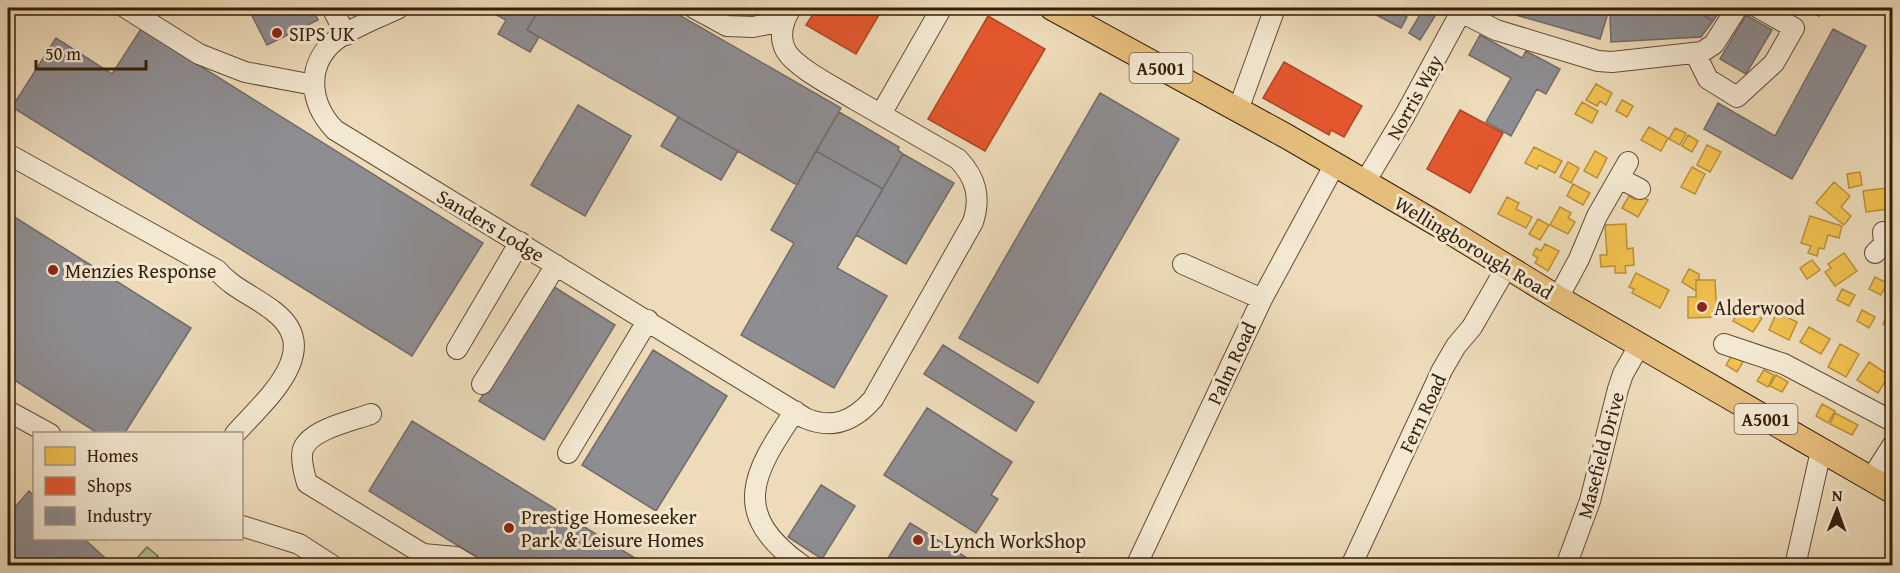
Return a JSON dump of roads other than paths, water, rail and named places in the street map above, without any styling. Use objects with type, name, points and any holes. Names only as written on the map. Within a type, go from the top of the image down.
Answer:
[{"type":"main road","name":"Wellingborough Road","points":[[1052,8],[1335,164],[1639,346],[1893,491]]},
{"type":"street","points":[[126,8],[199,54],[245,72],[314,85],[319,62],[328,49],[346,35],[399,8]]},
{"type":"street","points":[[332,8],[346,35]]},
{"type":"street","name":"Sanders Lodge","points":[[694,8],[727,26],[753,27],[787,14]]},
{"type":"street","points":[[1238,110],[1275,8]]},
{"type":"street","name":"Norris Way","points":[[1365,182],[1405,115],[1462,10],[1496,30],[1598,61],[1612,62],[1702,52],[1714,44],[1737,8]]},
{"type":"street","points":[[1695,53],[1708,79],[1737,97],[1774,63],[1794,28],[1759,8]]},
{"type":"street","points":[[881,114],[941,9]]},
{"type":"street","name":"Sanders Lodge","points":[[314,85],[314,95],[319,108],[335,130],[795,411],[816,423],[829,424],[855,416],[873,399],[973,222],[976,212],[976,188],[970,172],[958,159],[816,77],[791,59],[782,37],[787,14]]},
{"type":"street","points":[[8,154],[217,270],[226,281],[272,310],[287,323],[293,338],[292,362],[282,380],[237,432]]},
{"type":"street","name":"Palm Road","points":[[1136,566],[1262,299],[1335,164]]},
{"type":"street","points":[[1558,298],[1579,259],[1597,216],[1623,170],[1640,189]]},
{"type":"street","points":[[457,349],[520,242]]},
{"type":"street","points":[[482,384],[556,264]]},
{"type":"street","points":[[1183,264],[1262,299]]},
{"type":"street","name":"Fern Road","points":[[1352,566],[1442,370],[1456,346],[1472,327],[1506,268]]},
{"type":"street","points":[[568,453],[648,320]]},
{"type":"street","points":[[1724,344],[1787,357],[1893,421]]},
{"type":"street","name":"Masefield Drive","points":[[1566,566],[1590,501],[1623,374],[1639,346]]},
{"type":"street","points":[[8,411],[46,432]]},
{"type":"street","points":[[795,411],[763,460],[755,488],[757,508],[763,528],[785,553],[803,566]]},
{"type":"street","points":[[371,414],[316,433],[303,449],[303,467],[307,483],[423,554],[456,557],[471,566]]},
{"type":"street","points":[[1871,479],[1893,446]]},
{"type":"street","points":[[1795,566],[1821,451]]},
{"type":"street","points":[[243,526],[299,544],[333,566]]},
{"type":"place","name":"SIPS UK","points":[[277,33]]},
{"type":"place","name":"Menzies Response","points":[[53,270]]},
{"type":"place","name":"Alderwood","points":[[1702,307]]},
{"type":"place","name":"Prestige Homeseeker Park & Leisure Homes","points":[[509,528]]},
{"type":"place","name":"L Lynch WorkShop","points":[[918,540]]}]
